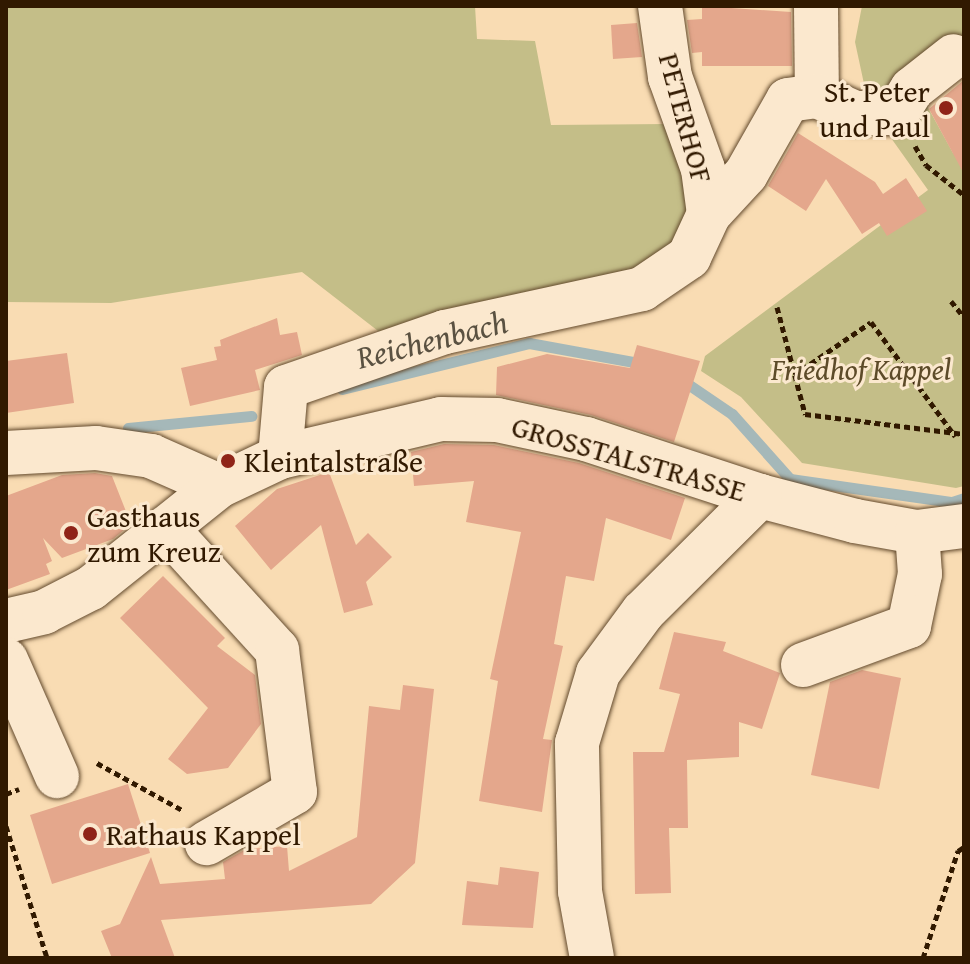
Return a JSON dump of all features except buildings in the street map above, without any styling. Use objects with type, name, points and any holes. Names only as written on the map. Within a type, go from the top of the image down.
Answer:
[{"type":"street","name":"PETERHOF","points":[[283,432],[286,387],[445,332],[642,289],[689,257],[709,214],[703,169],[670,77],[660,6]]},
{"type":"street","points":[[816,6],[817,96]]},
{"type":"street","points":[[709,214],[746,174],[788,100],[817,96],[855,113],[897,113],[912,89],[954,56]]},
{"type":"street","name":"GROSSTALSTRASSE","points":[[6,621],[44,612],[91,588],[283,432],[441,419],[497,420],[586,439],[760,496],[917,532],[964,526]]},
{"type":"street","points":[[6,453],[96,448],[151,456],[219,486]]},
{"type":"street","points":[[592,958],[580,891],[577,743],[598,673],[643,612],[760,496]]},
{"type":"street","points":[[166,528],[277,650],[295,792],[207,843]]},
{"type":"street","points":[[803,665],[909,626],[920,574],[917,532]]},
{"type":"street","points":[[6,660],[57,776]]},
{"type":"path","points":[[926,165],[964,195]]},
{"type":"path","points":[[951,301],[964,317]]},
{"type":"path","points":[[777,307],[805,414],[956,437],[964,434]]},
{"type":"path","points":[[794,375],[871,322],[956,437]]},
{"type":"path","points":[[57,776],[98,763],[184,811],[207,843]]},
{"type":"path","points":[[6,826],[47,958]]},
{"type":"path","points":[[923,958],[958,851],[964,847]]},
{"type":"green space","points":[[6,6],[475,6],[477,39],[535,41],[551,125],[666,124],[695,220],[653,275],[382,334],[302,272],[111,303],[6,302]]},
{"type":"green space","name":"Friedhof Kappel","points":[[862,6],[964,6],[964,68],[920,93],[953,153],[964,147],[964,486],[956,488],[802,463],[741,397],[701,371],[705,356],[928,190],[869,107],[855,42]]},
{"type":"waterway","name":"Reichenbach","points":[[342,389],[529,343],[645,364]]},
{"type":"waterway","name":"Reichenbach","points":[[679,378],[732,414],[790,479],[952,502],[964,498]]},
{"type":"waterway","name":"Reichenbach","points":[[128,428],[251,416]]},
{"type":"place","name":"St. Peter und Paul","points":[[946,108]]},
{"type":"place","name":"Kleintalstraße","points":[[228,461]]},
{"type":"place","name":"Gasthaus zum Kreuz","points":[[71,533]]},
{"type":"place","name":"Rathaus Kappel","points":[[90,834]]}]
